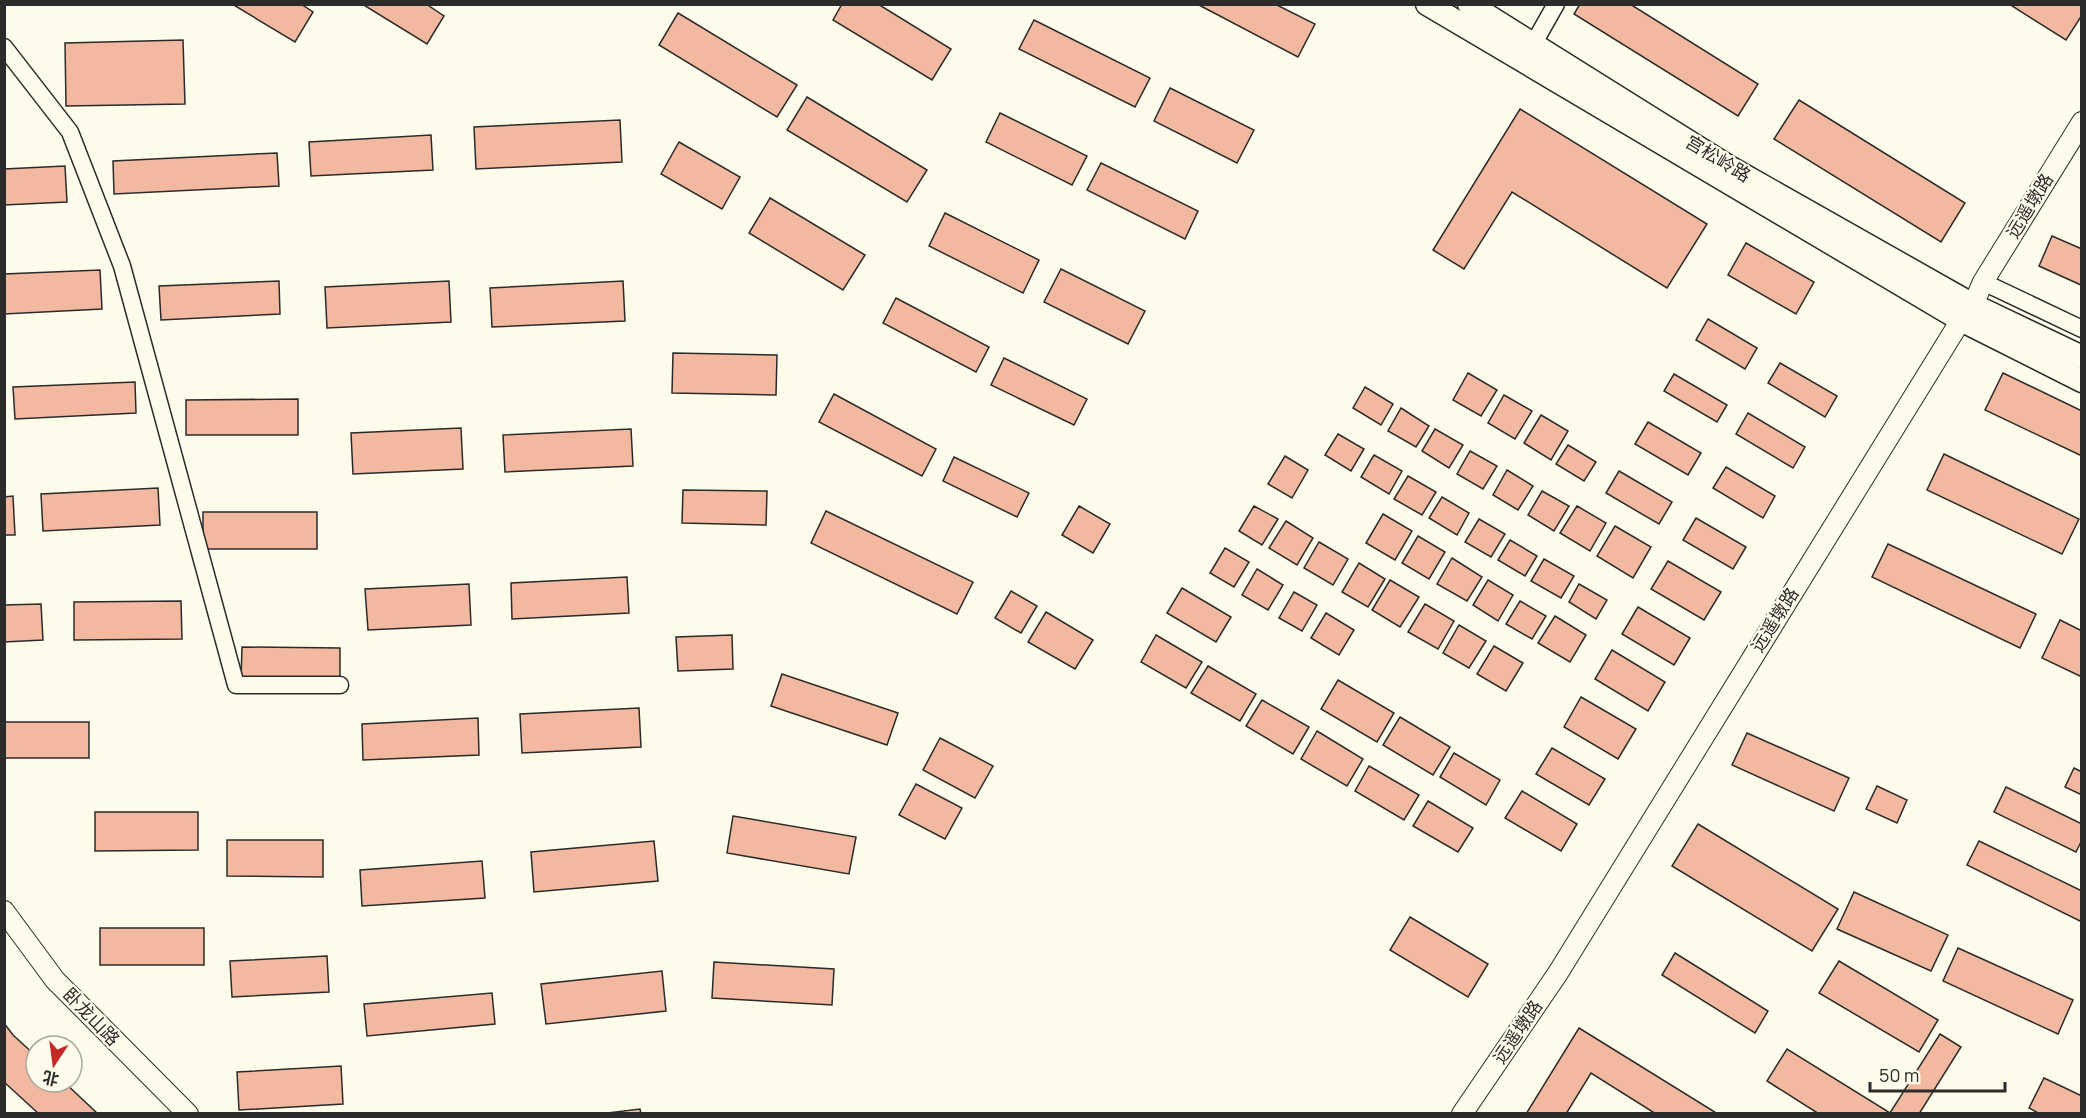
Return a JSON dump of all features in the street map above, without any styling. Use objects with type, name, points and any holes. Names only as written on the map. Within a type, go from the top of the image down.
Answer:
[{"type":"main road","points":[[1427,4],[2082,381]]},
{"type":"main road","name":"宫松岭路","points":[[1469,4],[1967,313]]},
{"type":"main road","points":[[1967,313],[2082,357]]},
{"type":"street","points":[[1534,43],[1556,4]]},
{"type":"street","points":[[4,47],[70,132],[122,266],[236,685],[340,686]]},
{"type":"street","name":"远遥墩路","points":[[1462,1113],[1558,973],[1967,313],[1983,282],[2082,122]]},
{"type":"street","points":[[1983,282],[2082,329]]},
{"type":"street","name":"卧龙山路","points":[[4,911],[55,980],[188,1113]]},
{"type":"building","points":[[232,4],[301,4],[313,12],[295,42]]},
{"type":"building","points":[[362,4],[426,4],[444,16],[427,44]]},
{"type":"building","points":[[842,4],[878,4],[951,49],[932,80],[833,20]]},
{"type":"building","points":[[1197,4],[1275,4],[1315,24],[1298,57]]},
{"type":"building","points":[[1580,4],[1630,4],[1758,84],[1738,116],[1574,14]]},
{"type":"building","points":[[2009,4],[2082,4],[2082,15],[2066,40]]},
{"type":"building","points":[[678,13],[797,85],[777,117],[659,45]]},
{"type":"building","points":[[1034,20],[1150,78],[1135,107],[1019,49]]},
{"type":"building","points":[[183,40],[185,104],[66,106],[65,43]]},
{"type":"building","points":[[1170,88],[1254,130],[1237,163],[1154,121]]},
{"type":"building","points":[[807,97],[927,170],[907,202],[787,130]]},
{"type":"building","points":[[1799,100],[1965,203],[1941,242],[1774,139]]},
{"type":"building","points":[[1520,109],[1707,224],[1667,288],[1512,192],[1464,269],[1433,250]]},
{"type":"building","points":[[1000,113],[1087,156],[1072,185],[986,142]]},
{"type":"building","points":[[620,120],[622,162],[476,169],[474,127]]},
{"type":"building","points":[[431,135],[433,170],[311,176],[309,142]]},
{"type":"building","points":[[679,142],[740,177],[722,209],[661,174]]},
{"type":"building","points":[[277,153],[279,186],[114,194],[113,161]]},
{"type":"building","points":[[1101,163],[1198,211],[1185,239],[1087,190]]},
{"type":"building","points":[[65,166],[67,202],[4,205],[4,169]]},
{"type":"building","points":[[770,198],[865,255],[843,290],[749,233]]},
{"type":"building","points":[[945,213],[1039,260],[1023,293],[929,246]]},
{"type":"building","points":[[2052,236],[2082,249],[2081,285],[2039,266]]},
{"type":"building","points":[[1746,243],[1814,282],[1796,314],[1728,275]]},
{"type":"building","points":[[1061,269],[1145,311],[1128,344],[1044,302]]},
{"type":"building","points":[[100,270],[102,309],[4,314],[4,274]]},
{"type":"building","points":[[279,281],[280,314],[161,320],[159,286]]},
{"type":"building","points":[[449,281],[451,322],[327,328],[325,287]]},
{"type":"building","points":[[623,281],[625,321],[492,327],[490,288]]},
{"type":"building","points":[[896,298],[989,347],[976,372],[883,323]]},
{"type":"building","points":[[1708,319],[1757,348],[1745,369],[1696,340]]},
{"type":"building","points":[[673,353],[777,355],[776,395],[672,393]]},
{"type":"building","points":[[1004,358],[1087,399],[1074,425],[991,385]]},
{"type":"building","points":[[1780,363],[1837,396],[1825,417],[1768,383]]},
{"type":"building","points":[[1468,373],[1497,390],[1481,416],[1453,400]]},
{"type":"building","points":[[2003,373],[2082,411],[2082,456],[1985,410]]},
{"type":"building","points":[[1674,374],[1727,405],[1717,422],[1664,391]]},
{"type":"building","points":[[135,382],[136,413],[15,419],[13,387]]},
{"type":"building","points":[[1365,387],[1393,404],[1381,425],[1353,408]]},
{"type":"building","points":[[834,394],[936,449],[922,476],[819,422]]},
{"type":"building","points":[[1504,395],[1532,411],[1515,439],[1488,423]]},
{"type":"building","points":[[298,399],[298,435],[186,435],[186,400]]},
{"type":"building","points":[[1401,408],[1429,426],[1416,447],[1388,431]]},
{"type":"building","points":[[1748,413],[1805,447],[1793,468],[1736,434]]},
{"type":"building","points":[[1541,415],[1568,431],[1551,460],[1524,443]]},
{"type":"building","points":[[1648,422],[1701,453],[1688,475],[1635,444]]},
{"type":"building","points":[[461,428],[463,469],[353,474],[351,433]]},
{"type":"building","points":[[631,429],[633,466],[505,472],[503,435]]},
{"type":"building","points":[[1435,429],[1463,445],[1449,468],[1422,451]]},
{"type":"building","points":[[1338,434],[1364,449],[1351,471],[1325,455]]},
{"type":"building","points":[[1568,445],[1596,462],[1584,481],[1556,464]]},
{"type":"building","points":[[1470,451],[1497,466],[1483,489],[1457,474]]},
{"type":"building","points":[[1944,454],[2079,519],[2062,554],[1927,490]]},
{"type":"building","points":[[1374,455],[1402,471],[1389,494],[1361,477]]},
{"type":"building","points":[[1285,456],[1308,470],[1292,498],[1268,484]]},
{"type":"building","points":[[954,457],[1029,493],[1017,517],[943,481]]},
{"type":"building","points":[[1726,467],[1775,496],[1763,518],[1713,488]]},
{"type":"building","points":[[1507,470],[1533,486],[1518,510],[1493,495]]},
{"type":"building","points":[[1619,471],[1672,502],[1659,524],[1606,493]]},
{"type":"building","points":[[1408,476],[1436,492],[1422,515],[1394,499]]},
{"type":"building","points":[[158,488],[160,525],[43,531],[41,494]]},
{"type":"building","points":[[683,490],[767,491],[766,525],[682,523]]},
{"type":"building","points":[[1542,491],[1569,506],[1554,531],[1528,515]]},
{"type":"building","points":[[13,496],[15,535],[4,535],[4,497]]},
{"type":"building","points":[[1442,497],[1469,513],[1457,535],[1429,518]]},
{"type":"building","points":[[1079,506],[1110,524],[1093,553],[1062,535]]},
{"type":"building","points":[[1254,506],[1278,519],[1262,545],[1239,531]]},
{"type":"building","points":[[1577,506],[1606,523],[1590,551],[1560,533]]},
{"type":"building","points":[[826,511],[973,582],[957,614],[811,543]]},
{"type":"building","points":[[203,512],[317,512],[317,549],[203,549]]},
{"type":"building","points":[[1383,514],[1412,531],[1395,560],[1366,543]]},
{"type":"building","points":[[1696,518],[1746,547],[1733,569],[1683,540]]},
{"type":"building","points":[[1479,519],[1505,534],[1491,557],[1465,542]]},
{"type":"building","points":[[1286,521],[1313,538],[1297,565],[1269,548]]},
{"type":"building","points":[[1615,526],[1651,547],[1633,578],[1597,556]]},
{"type":"building","points":[[1418,536],[1445,552],[1429,579],[1402,563]]},
{"type":"building","points":[[1510,540],[1537,556],[1525,576],[1498,560]]},
{"type":"building","points":[[1319,542],[1348,559],[1333,585],[1304,568]]},
{"type":"building","points":[[1888,544],[2036,614],[2020,648],[1872,577]]},
{"type":"building","points":[[1225,548],[1249,562],[1234,587],[1210,573]]},
{"type":"building","points":[[1452,558],[1482,577],[1467,601],[1437,584]]},
{"type":"building","points":[[1544,559],[1574,576],[1561,598],[1531,581]]},
{"type":"building","points":[[1668,561],[1721,592],[1704,620],[1651,589]]},
{"type":"building","points":[[1359,563],[1385,579],[1368,607],[1342,592]]},
{"type":"building","points":[[1257,569],[1283,585],[1268,610],[1242,595]]},
{"type":"building","points":[[627,577],[629,613],[512,619],[511,583]]},
{"type":"building","points":[[1390,580],[1419,597],[1400,627],[1372,610]]},
{"type":"building","points":[[1488,580],[1513,595],[1498,621],[1473,605]]},
{"type":"building","points":[[469,584],[471,625],[368,630],[365,589]]},
{"type":"building","points":[[1579,584],[1607,600],[1596,619],[1569,602]]},
{"type":"building","points":[[1182,588],[1231,617],[1216,642],[1167,613]]},
{"type":"building","points":[[1011,591],[1037,606],[1021,633],[995,618]]},
{"type":"building","points":[[1294,592],[1317,605],[1302,631],[1279,618]]},
{"type":"building","points":[[181,601],[182,639],[74,640],[74,602]]},
{"type":"building","points":[[1520,601],[1546,616],[1532,639],[1506,624]]},
{"type":"building","points":[[41,604],[43,640],[4,642],[4,605]]},
{"type":"building","points":[[1425,604],[1454,621],[1438,649],[1408,632]]},
{"type":"building","points":[[1638,607],[1690,638],[1674,665],[1622,634]]},
{"type":"building","points":[[1046,612],[1093,640],[1075,669],[1028,642]]},
{"type":"building","points":[[1326,613],[1354,630],[1339,655],[1311,638]]},
{"type":"building","points":[[1555,616],[1586,635],[1570,662],[1538,643]]},
{"type":"building","points":[[2060,620],[2082,631],[2082,677],[2042,658]]},
{"type":"building","points":[[1459,625],[1486,641],[1469,668],[1443,653]]},
{"type":"building","points":[[732,635],[733,669],[678,671],[676,637]]},
{"type":"building","points":[[1156,635],[1202,662],[1186,688],[1141,662]]},
{"type":"building","points":[[1494,646],[1523,663],[1506,691],[1477,674]]},
{"type":"building","points":[[242,647],[340,648],[340,681],[241,680]]},
{"type":"building","points":[[1612,650],[1665,682],[1648,711],[1595,679]]},
{"type":"building","points":[[1208,666],[1256,694],[1240,721],[1191,693]]},
{"type":"building","points":[[782,674],[898,713],[887,745],[771,706]]},
{"type":"building","points":[[1338,680],[1394,713],[1377,742],[1321,709]]},
{"type":"building","points":[[1581,697],[1636,729],[1618,759],[1564,727]]},
{"type":"building","points":[[1262,700],[1309,727],[1293,754],[1246,726]]},
{"type":"building","points":[[639,708],[641,747],[522,753],[520,714]]},
{"type":"building","points":[[1400,717],[1450,747],[1433,775],[1383,745]]},
{"type":"building","points":[[478,718],[479,755],[363,760],[362,724]]},
{"type":"building","points":[[4,722],[89,722],[89,758],[4,758]]},
{"type":"building","points":[[1317,731],[1363,759],[1347,786],[1301,759]]},
{"type":"building","points":[[1747,733],[1849,778],[1834,811],[1732,765]]},
{"type":"building","points":[[940,738],[993,766],[975,798],[923,770]]},
{"type":"building","points":[[1552,748],[1605,779],[1589,805],[1536,774]]},
{"type":"building","points":[[1454,753],[1500,780],[1486,805],[1440,777]]},
{"type":"building","points":[[1369,766],[1419,795],[1404,820],[1355,791]]},
{"type":"building","points":[[2074,768],[2082,772],[2082,795],[2065,787]]},
{"type":"building","points":[[916,784],[962,808],[945,839],[899,815]]},
{"type":"building","points":[[1877,786],[1907,800],[1897,823],[1866,809]]},
{"type":"building","points":[[2006,787],[2082,824],[2082,840],[2076,852],[1994,812]]},
{"type":"building","points":[[1522,791],[1577,824],[1561,851],[1505,818]]},
{"type":"building","points":[[1428,801],[1473,828],[1458,852],[1413,826]]},
{"type":"building","points":[[95,812],[198,812],[198,850],[95,851]]},
{"type":"building","points":[[733,816],[856,837],[849,874],[727,853]]},
{"type":"building","points":[[1698,824],[1838,909],[1812,951],[1672,866]]},
{"type":"building","points":[[227,840],[323,840],[323,877],[227,876]]},
{"type":"building","points":[[654,841],[658,881],[534,892],[531,852]]},
{"type":"building","points":[[1979,841],[2082,891],[2082,922],[1967,865]]},
{"type":"building","points":[[482,861],[485,898],[362,906],[360,870]]},
{"type":"building","points":[[1854,892],[1948,935],[1931,971],[1837,929]]},
{"type":"building","points":[[1410,917],[1488,964],[1468,997],[1390,950]]},
{"type":"building","points":[[100,928],[204,928],[204,965],[100,965]]},
{"type":"building","points":[[1958,948],[2073,1000],[2058,1034],[1943,981]]},
{"type":"building","points":[[1675,953],[1768,1011],[1755,1033],[1662,975]]},
{"type":"building","points":[[327,956],[329,992],[232,997],[230,961]]},
{"type":"building","points":[[1839,961],[1938,1020],[1919,1052],[1819,993]]},
{"type":"building","points":[[714,962],[834,969],[832,1005],[712,998]]},
{"type":"building","points":[[662,971],[666,1011],[546,1024],[541,984]]},
{"type":"building","points":[[492,993],[495,1024],[367,1036],[364,1004]]},
{"type":"building","points":[[4,1023],[24,1045],[24,1094],[77,1094],[98,1114],[39,1114],[4,1082]]},
{"type":"building","points":[[1579,1028],[1718,1114],[1656,1114],[1591,1073],[1566,1114],[1526,1114]]},
{"type":"building","points":[[1940,1034],[1961,1047],[1919,1114],[1819,1114],[1767,1081],[1787,1049],[1890,1113]]},
{"type":"building","points":[[341,1066],[343,1104],[239,1110],[237,1072]]},
{"type":"building","points":[[2044,1078],[2082,1096],[2082,1114],[2040,1114],[2029,1108]]},
{"type":"building","points":[[640,1109],[641,1114],[599,1114]]}]
